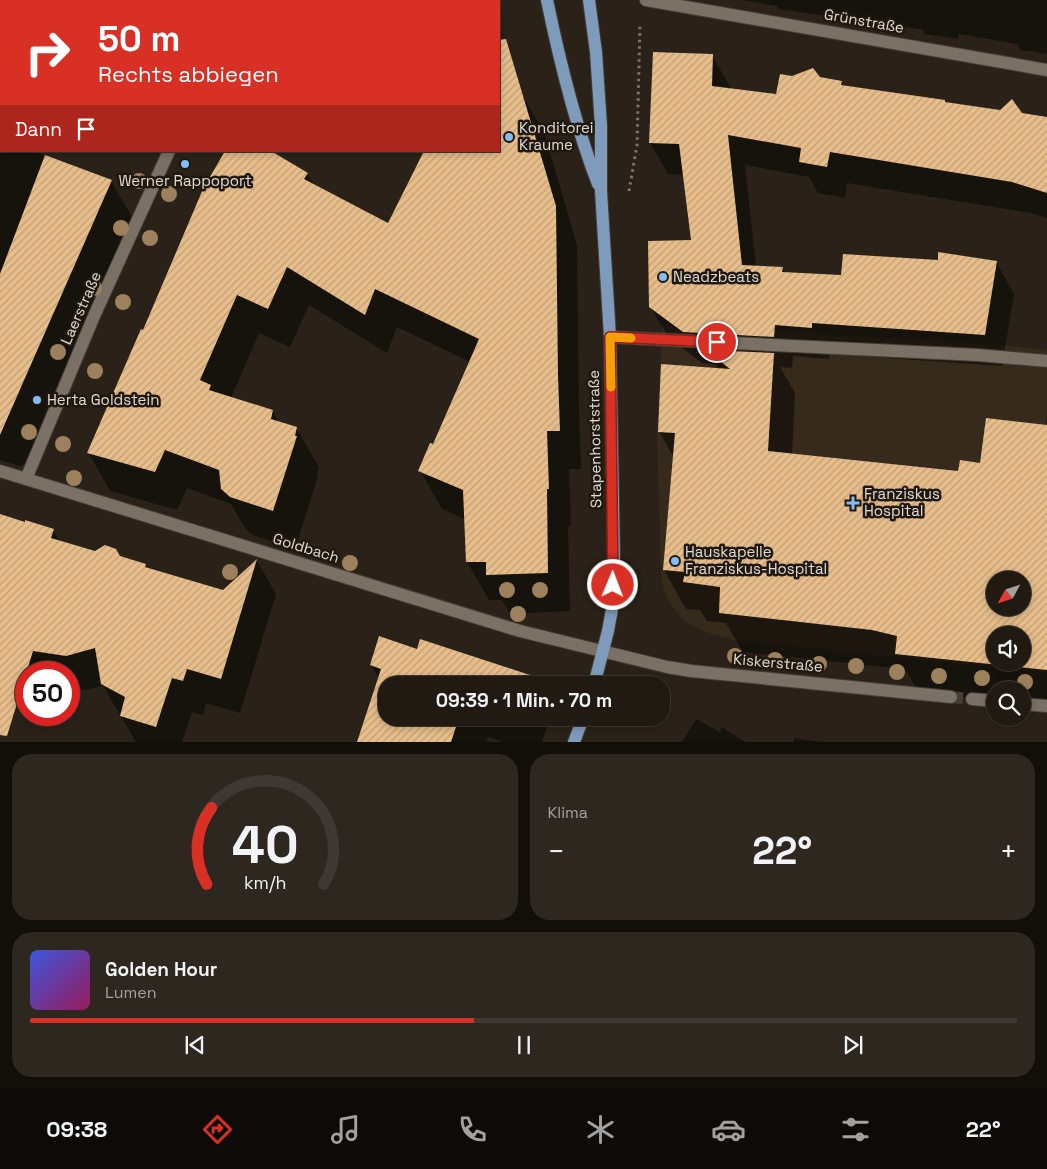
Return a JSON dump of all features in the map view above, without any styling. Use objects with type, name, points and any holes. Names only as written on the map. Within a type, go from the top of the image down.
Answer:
[{"type":"main road","name":"Stapenhorststraße","points":[[547,0],[572,109],[601,192]]},
{"type":"main road","name":"Stapenhorststraße","points":[[589,0],[596,52],[601,126],[601,192],[610,337],[613,568],[612,610],[597,676]]},
{"type":"main road","points":[[574,742],[580,726]]},
{"type":"street","name":"Grünstraße","points":[[646,0],[1047,70]]},
{"type":"street","name":"Laerstraße","points":[[26,479],[94,316],[167,152]]},
{"type":"street","points":[[610,337],[978,355],[1047,361]]},
{"type":"street","name":"Goldbach","points":[[0,471],[520,631],[604,651]]},
{"type":"street","name":"Kiskerstraße","points":[[604,651],[691,671],[951,697]]},
{"type":"street","points":[[972,699],[986,700]]},
{"type":"street","points":[[1031,705],[1047,706]]},
{"type":"path","points":[[627,199],[637,145],[640,49]]},
{"type":"shaded area","name":"Franziskus Hospital","points":[[662,324],[1002,345],[1047,350],[1047,673],[1028,671],[1031,671],[1031,626],[986,626],[986,667],[733,640],[703,631],[683,620],[668,600],[662,583],[657,435]]},
{"type":"building","points":[[506,39],[556,206],[560,431],[547,431],[549,489],[547,489],[548,573],[486,575],[486,562],[466,562],[463,490],[418,471],[430,443],[433,444],[479,339],[375,289],[365,315],[287,267],[268,309],[237,295],[200,380],[211,385],[209,390],[273,410],[271,419],[297,427],[295,436],[297,436],[273,511],[230,497],[221,489],[219,470],[165,450],[155,472],[87,453],[141,329],[143,330],[203,189],[224,152],[273,152],[308,173],[304,179],[388,223],[424,152],[500,152],[500,40]]},
{"type":"building","points":[[653,52],[713,54],[712,86],[776,94],[780,74],[792,76],[813,68],[820,77],[842,81],[841,85],[1000,110],[1012,99],[1022,113],[1047,117],[1047,193],[1012,182],[830,152],[827,167],[799,162],[801,148],[728,135],[742,265],[783,267],[782,272],[841,275],[843,254],[938,260],[938,252],[997,261],[985,335],[812,323],[812,328],[775,325],[774,337],[683,332],[649,307],[648,241],[691,240],[679,144],[649,143]]},
{"type":"building","points":[[45,155],[112,180],[0,435],[0,274]]},
{"type":"building","name":"Franziskus Hospital","points":[[706,350],[774,353],[768,451],[958,471],[960,460],[980,463],[986,418],[1047,425],[1047,670],[1031,668],[1031,626],[986,626],[986,664],[895,654],[897,636],[872,630],[719,613],[720,587],[683,582],[685,572],[663,570],[675,433],[658,432],[661,364],[730,369]]},
{"type":"building","points":[[0,514],[54,529],[51,538],[95,551],[105,545],[116,549],[120,556],[146,564],[145,567],[223,590],[257,559],[221,679],[187,669],[183,681],[172,678],[156,727],[120,716],[125,697],[101,684],[95,648],[66,656],[33,651],[30,661],[15,661],[15,710],[7,736],[0,735]]},
{"type":"building","points":[[379,636],[417,649],[420,639],[533,676],[379,676],[381,669],[370,665]]},
{"type":"building","points":[[378,678],[378,726],[456,726],[451,742],[357,742]]},
{"type":"tunnel","points":[[951,697],[972,699]]},
{"type":"slow traffic","points":[[611,387],[610,337],[631,338]]},
{"type":"place","name":"Konditorei Kraume","points":[[509,137]]},
{"type":"place","name":"Werner Rappoport","points":[[185,164]]},
{"type":"place","name":"Neadzbeats","points":[[663,277]]},
{"type":"place","name":"Herta Goldstein","points":[[37,400]]},
{"type":"place","name":"Franziskus Hospital","points":[[853,503]]},
{"type":"place","name":"Hauskapelle Franziskus-Hospital","points":[[675,561]]},
{"type":"route","points":[[613,585],[610,337],[717,342]]}]
